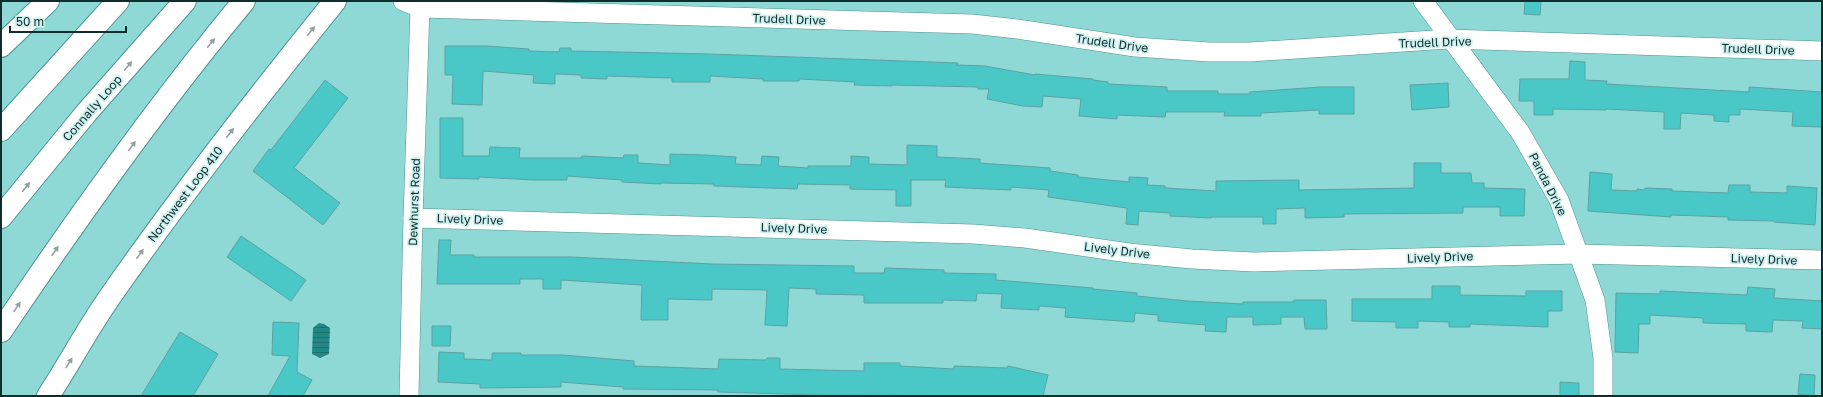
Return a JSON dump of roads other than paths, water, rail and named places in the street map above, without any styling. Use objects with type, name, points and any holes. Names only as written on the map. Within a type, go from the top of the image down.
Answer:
[{"type":"main road","points":[[1,46],[48,1]]},
{"type":"main road","points":[[1,130],[118,1]]},
{"type":"main road","name":"Connally Loop","points":[[1,217],[87,112],[185,1]]},
{"type":"main road","points":[[1,331],[83,212],[155,114],[244,1]]},
{"type":"main road","name":"Northwest Loop 410","points":[[48,396],[113,292],[170,212],[267,85],[335,1]]},
{"type":"main road","points":[[1,112],[69,54]]},
{"type":"street","name":"Trudell Drive","points":[[403,1],[420,8],[972,24],[1017,29],[1135,47],[1209,52],[1250,52],[1450,39],[1822,51]]},
{"type":"street","name":"Panda Drive","points":[[1423,1],[1515,126],[1538,162],[1559,200],[1595,300],[1599,318],[1603,358],[1603,396]]},
{"type":"street","name":"Dewhurst Road","points":[[409,396],[420,8]]},
{"type":"street","name":"Lively Drive","points":[[413,218],[972,234],[1025,238],[1130,253],[1192,259],[1254,262],[1579,254],[1822,260]]},
{"type":"water","points":[[319,323],[330,328],[329,354],[320,358],[312,354],[313,328]]}]
